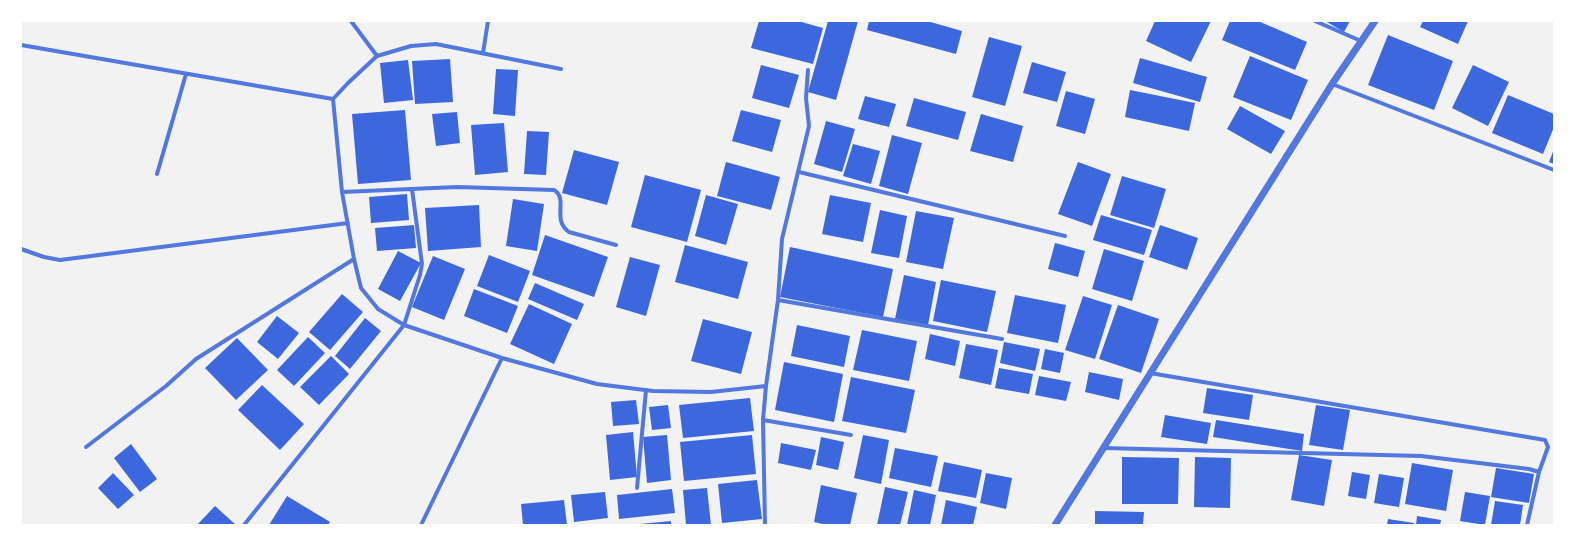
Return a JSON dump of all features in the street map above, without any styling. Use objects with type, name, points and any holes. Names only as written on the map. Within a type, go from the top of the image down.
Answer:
[{"type":"street","points":[[351,21],[377,56]]},
{"type":"street","points":[[483,53],[488,21]]},
{"type":"street","points":[[1315,21],[1361,41]]},
{"type":"street","points":[[1055,525],[1332,84],[1375,21]]},
{"type":"street","points":[[561,69],[436,44],[411,46],[377,56],[348,83],[333,100],[342,192],[354,259],[361,288],[378,309],[404,325],[502,358],[597,384],[646,390],[711,392],[766,386]]},
{"type":"street","points":[[21,45],[333,100]]},
{"type":"street","points":[[765,525],[763,420],[766,386],[778,300],[782,239],[809,126],[806,98],[808,70]]},
{"type":"street","points":[[157,174],[186,74]]},
{"type":"street","points":[[1332,84],[1554,170]]},
{"type":"street","points":[[799,172],[1065,236]]},
{"type":"street","points":[[342,192],[457,187],[554,190],[558,192],[560,198],[561,224],[563,228],[569,232],[616,244]]},
{"type":"street","points":[[244,525],[404,325],[422,264],[412,189]]},
{"type":"street","points":[[21,249],[44,257],[60,260],[348,223]]},
{"type":"street","points":[[86,447],[166,386],[196,359],[354,259]]},
{"type":"street","points":[[778,300],[1002,339]]},
{"type":"street","points":[[421,525],[502,358]]},
{"type":"street","points":[[1150,373],[1545,440],[1548,447],[1540,472],[1527,525]]},
{"type":"street","points":[[637,488],[646,390]]},
{"type":"street","points":[[763,420],[851,435]]},
{"type":"street","points":[[1103,448],[1421,456],[1540,472]]},
{"type":"building","points":[[759,21],[798,21],[823,28],[813,64],[751,48]]},
{"type":"building","points":[[828,21],[858,21],[836,100],[808,92]]},
{"type":"building","points":[[869,21],[927,21],[962,31],[956,54],[867,30]]},
{"type":"building","points":[[1155,21],[1211,21],[1191,62],[1146,41]]},
{"type":"building","points":[[1230,21],[1258,21],[1307,42],[1295,70],[1222,40]]},
{"type":"building","points":[[1325,21],[1350,21],[1344,32]]},
{"type":"building","points":[[1423,21],[1468,21],[1458,44],[1420,27]]},
{"type":"building","points":[[1388,35],[1453,61],[1434,110],[1368,85]]},
{"type":"building","points":[[989,37],[1022,46],[1005,106],[972,97]]},
{"type":"building","points":[[1250,56],[1308,80],[1291,120],[1233,97]]},
{"type":"building","points":[[1140,58],[1207,77],[1200,102],[1133,83]]},
{"type":"building","points":[[450,59],[453,102],[415,104],[412,61]]},
{"type":"building","points":[[408,60],[413,100],[384,103],[380,63]]},
{"type":"building","points":[[1032,62],[1066,72],[1057,102],[1023,93]]},
{"type":"building","points":[[761,65],[799,75],[789,108],[752,98]]},
{"type":"building","points":[[1473,65],[1509,82],[1488,126],[1452,108]]},
{"type":"building","points":[[496,69],[518,70],[515,116],[493,114]]},
{"type":"building","points":[[1130,90],[1195,103],[1189,131],[1125,117]]},
{"type":"building","points":[[1066,91],[1095,99],[1085,134],[1056,126]]},
{"type":"building","points":[[1508,95],[1554,114],[1554,127],[1543,154],[1492,133]]},
{"type":"building","points":[[865,96],[896,104],[889,127],[858,119]]},
{"type":"building","points":[[914,98],[966,112],[958,140],[906,126]]},
{"type":"building","points":[[1240,106],[1285,131],[1271,154],[1227,129]]},
{"type":"building","points":[[405,110],[411,180],[358,184],[352,114]]},
{"type":"building","points":[[741,110],[781,120],[772,152],[732,141]]},
{"type":"building","points":[[457,112],[460,143],[436,146],[432,114]]},
{"type":"building","points":[[981,114],[1023,126],[1013,162],[970,151]]},
{"type":"building","points":[[826,121],[855,129],[842,172],[814,164]]},
{"type":"building","points":[[504,123],[508,172],[475,175],[471,125]]},
{"type":"building","points":[[527,131],[549,132],[546,175],[524,174]]},
{"type":"building","points":[[892,135],[922,143],[908,194],[879,186]]},
{"type":"building","points":[[853,144],[880,151],[871,184],[843,176]]},
{"type":"building","points":[[1554,149],[1554,164],[1549,162]]},
{"type":"building","points":[[574,150],[619,162],[607,205],[562,193]]},
{"type":"building","points":[[726,162],[780,177],[771,210],[717,196]]},
{"type":"building","points":[[1078,162],[1111,174],[1092,226],[1058,214]]},
{"type":"building","points":[[645,175],[701,190],[687,242],[631,227]]},
{"type":"building","points":[[1122,176],[1166,189],[1154,228],[1110,215]]},
{"type":"building","points":[[407,194],[409,220],[371,223],[369,197]]},
{"type":"building","points":[[706,195],[738,204],[726,245],[695,236]]},
{"type":"building","points":[[830,195],[871,203],[863,242],[822,234]]},
{"type":"building","points":[[513,199],[544,204],[537,251],[506,246]]},
{"type":"building","points":[[479,205],[481,247],[428,251],[425,208]]},
{"type":"building","points":[[880,210],[907,216],[899,258],[871,253]]},
{"type":"building","points":[[916,211],[954,218],[943,269],[906,262]]},
{"type":"building","points":[[1101,215],[1152,230],[1144,255],[1093,240]]},
{"type":"building","points":[[414,225],[416,248],[377,251],[375,228]]},
{"type":"building","points":[[1160,225],[1198,238],[1187,270],[1149,257]]},
{"type":"building","points":[[545,235],[608,257],[594,297],[532,275]]},
{"type":"building","points":[[1055,243],[1085,251],[1078,277],[1048,269]]},
{"type":"building","points":[[685,245],[748,262],[738,299],[675,282]]},
{"type":"building","points":[[790,247],[893,269],[883,317],[780,297]]},
{"type":"building","points":[[1104,249],[1144,261],[1132,301],[1092,289]]},
{"type":"building","points":[[398,251],[421,263],[400,301],[378,289]]},
{"type":"building","points":[[489,255],[530,271],[518,302],[477,286]]},
{"type":"building","points":[[433,256],[465,269],[444,320],[412,307]]},
{"type":"building","points":[[630,257],[660,265],[646,316],[616,307]]},
{"type":"building","points":[[904,275],[936,282],[928,325],[895,319]]},
{"type":"building","points":[[941,280],[996,291],[987,332],[933,321]]},
{"type":"building","points":[[535,283],[584,304],[577,320],[528,299]]},
{"type":"building","points":[[474,289],[518,306],[507,333],[464,316]]},
{"type":"building","points":[[342,294],[363,312],[330,350],[309,332]]},
{"type":"building","points":[[1015,295],[1066,305],[1058,343],[1007,333]]},
{"type":"building","points":[[1083,296],[1112,305],[1095,359],[1065,350]]},
{"type":"building","points":[[529,304],[572,324],[554,364],[510,344]]},
{"type":"building","points":[[1118,305],[1159,319],[1141,373],[1099,359]]},
{"type":"building","points":[[277,316],[299,333],[278,359],[257,342]]},
{"type":"building","points":[[365,318],[381,331],[350,369],[335,356]]},
{"type":"building","points":[[703,319],[752,332],[741,374],[691,361]]},
{"type":"building","points":[[797,325],[850,336],[844,367],[791,356]]},
{"type":"building","points":[[862,330],[917,341],[909,381],[853,370]]},
{"type":"building","points":[[930,334],[960,341],[955,366],[925,359]]},
{"type":"building","points":[[308,337],[325,353],[294,386],[277,370]]},
{"type":"building","points":[[237,338],[268,370],[236,400],[205,368]]},
{"type":"building","points":[[1004,342],[1040,349],[1035,371],[1000,363]]},
{"type":"building","points":[[966,344],[998,350],[991,385],[959,378]]},
{"type":"building","points":[[1045,349],[1064,353],[1060,373],[1041,369]]},
{"type":"building","points":[[331,356],[349,374],[319,405],[300,387]]},
{"type":"building","points":[[784,362],[843,374],[834,422],[775,410]]},
{"type":"building","points":[[999,368],[1033,374],[1029,394],[995,388]]},
{"type":"building","points":[[1089,372],[1123,379],[1119,400],[1085,392]]},
{"type":"building","points":[[1039,376],[1071,382],[1066,401],[1035,395]]},
{"type":"building","points":[[851,377],[915,390],[906,433],[842,421]]},
{"type":"building","points":[[262,385],[304,424],[280,450],[238,410]]},
{"type":"building","points":[[1207,388],[1253,395],[1249,420],[1203,413]]},
{"type":"building","points":[[750,398],[754,431],[683,438],[679,405]]},
{"type":"building","points":[[636,400],[639,424],[613,426],[611,402]]},
{"type":"building","points":[[668,405],[671,428],[652,430],[649,407]]},
{"type":"building","points":[[1316,405],[1350,410],[1343,450],[1309,445]]},
{"type":"building","points":[[1165,415],[1211,423],[1207,444],[1161,437]]},
{"type":"building","points":[[1216,420],[1304,434],[1302,451],[1213,437]]},
{"type":"building","points":[[633,432],[637,477],[610,480],[606,435]]},
{"type":"building","points":[[667,435],[671,480],[647,483],[643,437]]},
{"type":"building","points":[[752,435],[756,474],[684,481],[680,442]]},
{"type":"building","points":[[863,435],[889,440],[881,484],[854,478]]},
{"type":"building","points":[[821,437],[844,442],[838,470],[816,465]]},
{"type":"building","points":[[781,443],[816,450],[811,470],[778,463]]},
{"type":"building","points":[[131,444],[157,479],[140,492],[114,458]]},
{"type":"building","points":[[895,448],[938,456],[931,487],[889,478]]},
{"type":"building","points":[[1299,455],[1332,460],[1324,506],[1291,500]]},
{"type":"building","points":[[1122,457],[1179,458],[1178,504],[1122,504]]},
{"type":"building","points":[[1195,457],[1231,458],[1230,508],[1194,507]]},
{"type":"building","points":[[944,462],[982,470],[976,498],[938,491]]},
{"type":"building","points":[[1412,463],[1453,470],[1446,511],[1405,504]]},
{"type":"building","points":[[1496,468],[1534,474],[1529,503],[1491,497]]},
{"type":"building","points":[[1352,472],[1370,475],[1366,499],[1348,496]]},
{"type":"building","points":[[113,473],[134,495],[118,509],[98,488]]},
{"type":"building","points":[[986,473],[1012,478],[1006,509],[980,503]]},
{"type":"building","points":[[1379,474],[1404,478],[1399,507],[1374,503]]},
{"type":"building","points":[[757,480],[762,519],[722,523],[718,484]]},
{"type":"building","points":[[821,485],[857,493],[850,525],[827,525],[814,522]]},
{"type":"building","points":[[885,487],[908,492],[900,525],[877,525]]},
{"type":"building","points":[[707,488],[711,525],[686,525],[683,490]]},
{"type":"building","points":[[672,489],[675,513],[619,519],[617,495]]},
{"type":"building","points":[[914,490],[936,495],[930,525],[907,525]]},
{"type":"building","points":[[605,492],[608,518],[574,522],[571,495]]},
{"type":"building","points":[[1465,492],[1490,496],[1485,525],[1460,521]]},
{"type":"building","points":[[287,496],[330,522],[328,525],[269,525]]},
{"type":"building","points":[[564,500],[567,525],[523,525],[521,504]]},
{"type":"building","points":[[946,500],[977,507],[973,525],[941,525]]},
{"type":"building","points":[[1495,501],[1523,505],[1520,525],[1491,525]]},
{"type":"building","points":[[215,506],[236,525],[197,525]]},
{"type":"building","points":[[1095,511],[1144,512],[1143,525],[1095,525]]},
{"type":"building","points":[[1417,516],[1441,520],[1440,525],[1416,525]]},
{"type":"building","points":[[1388,519],[1414,523],[1414,525],[1387,525]]},
{"type":"building","points":[[671,521],[671,525],[640,525],[640,524]]}]
